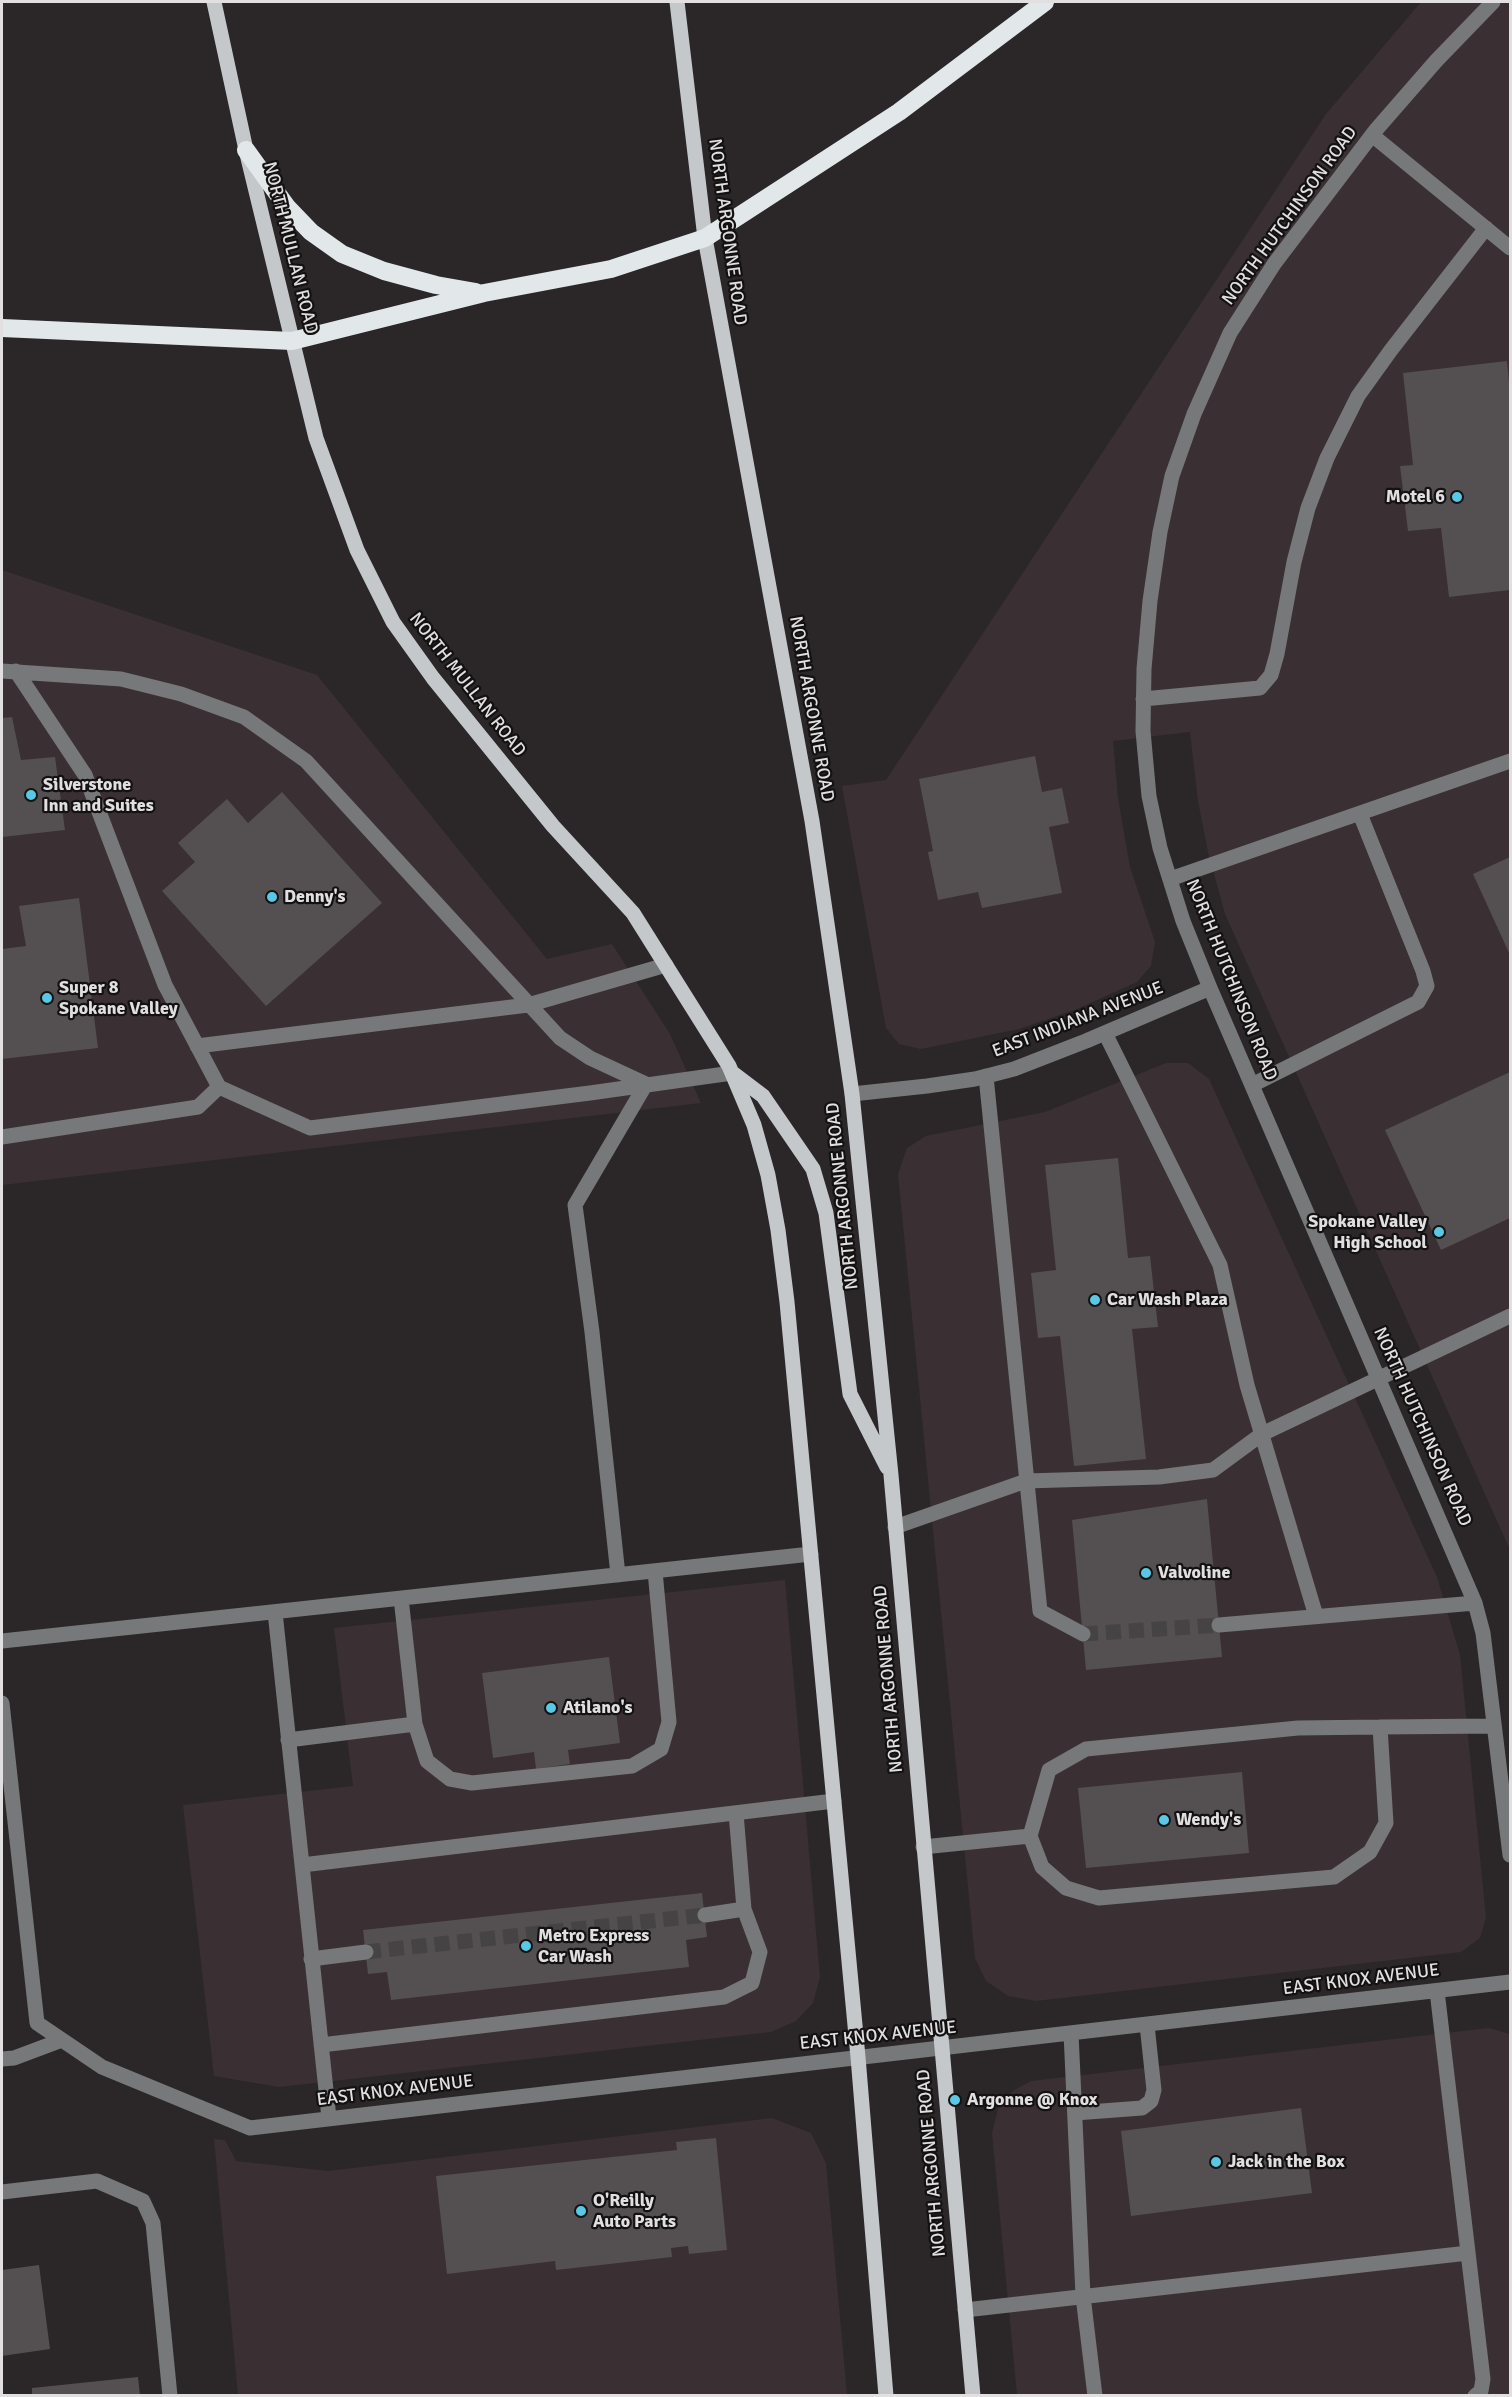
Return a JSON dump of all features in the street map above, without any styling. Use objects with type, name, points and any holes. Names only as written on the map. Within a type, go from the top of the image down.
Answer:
[{"type":"highway","points":[[2,328],[292,340],[484,293],[611,269],[705,238],[899,112],[1046,2]]},
{"type":"highway","points":[[246,150],[287,207],[310,232],[342,254],[384,271],[436,285],[484,293]]},
{"type":"main road","name":"NORTH MULLAN ROAD","points":[[214,2],[246,150],[316,438],[357,550],[393,622],[433,678],[553,826],[633,913],[732,1073],[754,1125],[768,1174],[780,1240],[811,1554]]},
{"type":"main road","name":"NORTH ARGONNE ROAD","points":[[677,2],[705,238],[812,820],[852,1094],[891,1475],[973,2396]]},
{"type":"main road","points":[[732,1073],[763,1096],[813,1169],[826,1213],[850,1394],[891,1475]]},
{"type":"main road","points":[[811,1554],[858,2057],[886,2396]]},
{"type":"street","name":"NORTH HUTCHINSON ROAD","points":[[1494,2],[1436,61],[1372,135],[1274,264],[1230,333],[1194,414],[1172,476],[1160,532],[1150,601],[1143,731],[1149,796],[1160,848],[1183,921],[1475,1603],[1484,1633],[1510,1856]]},
{"type":"street","points":[[1372,135],[1510,248]]},
{"type":"street","points":[[1143,699],[1260,688],[1271,675],[1294,562],[1308,508],[1327,458],[1358,396],[1486,228]]},
{"type":"street","points":[[9,671],[121,679],[182,694],[244,717],[306,761],[560,1038],[590,1058],[646,1084]]},
{"type":"street","points":[[9,671],[85,775],[165,985],[219,1087],[310,1128],[732,1073]]},
{"type":"street","points":[[1170,879],[1510,761]]},
{"type":"street","points":[[1252,1085],[1418,1002],[1426,986],[1423,971],[1360,814]]},
{"type":"street","points":[[197,1046],[528,1005],[666,965]]},
{"type":"street","name":"EAST INDIANA AVENUE","points":[[852,1094],[927,1086],[1014,1069],[1210,988]]},
{"type":"street","points":[[1105,1033],[1220,1265],[1247,1385],[1316,1616]]},
{"type":"street","points":[[986,1076],[1040,1611],[1083,1634]]},
{"type":"street","points":[[618,1575],[592,1332],[575,1205],[646,1084]]},
{"type":"street","points":[[2,1137],[198,1107],[219,1087]]},
{"type":"street","points":[[895,1527],[1026,1480],[1159,1477],[1213,1470],[1262,1434],[1510,1316]]},
{"type":"street","points":[[2,1641],[811,1554]]},
{"type":"street","points":[[401,1598],[415,1724],[427,1761],[450,1779],[472,1783],[632,1766],[661,1749],[669,1722],[655,1571]]},
{"type":"street","points":[[1219,1625],[1475,1603]]},
{"type":"street","points":[[274,1612],[329,2118]]},
{"type":"street","points":[[2,1703],[37,2023],[62,2040]]},
{"type":"street","points":[[288,1740],[415,1724]]},
{"type":"street","points":[[1380,1727],[1386,1823],[1370,1852],[1334,1877],[1099,1898],[1066,1888],[1042,1867],[1030,1836],[1050,1770],[1086,1749],[1298,1728],[1380,1727],[1494,1726]]},
{"type":"street","points":[[302,1865],[834,1801]]},
{"type":"street","points":[[321,2045],[724,1997],[752,1983],[760,1952],[744,1909],[736,1813]]},
{"type":"street","points":[[923,1846],[1030,1836]]},
{"type":"street","points":[[705,1914],[744,1909]]},
{"type":"street","points":[[311,1959],[366,1952]]},
{"type":"street","name":"EAST KNOX AVENUE","points":[[62,2040],[102,2067],[250,2128],[1510,1982]]},
{"type":"street","points":[[1437,1991],[1483,2379],[1481,2391],[1475,2396]]},
{"type":"street","points":[[1075,2113],[1142,2108],[1151,2101],[1154,2090],[1147,2025]]},
{"type":"street","points":[[1071,2033],[1083,2296],[1095,2396]]},
{"type":"street","points":[[2,2059],[14,2058],[62,2040]]},
{"type":"street","points":[[2,2192],[97,2181],[143,2201],[153,2223],[170,2396]]},
{"type":"street","points":[[965,2310],[1468,2253]]},
{"type":"shaded area","points":[[1421,2],[1510,2],[1510,1550],[1225,914],[1208,852],[1198,801],[1190,732],[1113,741],[1118,798],[1130,867],[1155,942],[1151,966],[1137,982],[1077,1009],[1019,1029],[921,1049],[899,1044],[886,1028],[842,786],[886,780],[1326,114]]},
{"type":"shaded area","points":[[2,570],[317,675],[547,959],[612,944],[670,1034],[701,1103],[2,1185]]},
{"type":"shaded area","points":[[1166,1063],[1188,1063],[1209,1079],[1437,1577],[1460,1655],[1486,1918],[1480,1938],[1461,1952],[1036,2001],[1008,1996],[986,1981],[975,1958],[898,1174],[907,1148],[926,1136],[1045,1112]]},
{"type":"shaded area","points":[[785,1580],[820,1977],[813,2003],[796,2021],[771,2032],[279,2087],[214,2076],[183,1805],[353,1786],[334,1628]]},
{"type":"shaded area","points":[[1489,2028],[1510,2034],[1510,2395],[1017,2395],[992,2133],[998,2109],[1011,2092],[1031,2081]]},
{"type":"shaded area","points":[[772,2118],[811,2133],[826,2163],[847,2395],[238,2395],[214,2139],[225,2140],[236,2161],[328,2171]]},
{"type":"building","name":"Motel 6","points":[[1507,361],[1510,392],[1510,590],[1449,597],[1441,528],[1408,531],[1400,466],[1413,465],[1403,373]]},
{"type":"building","name":"Silverstone Inn and Suites","points":[[12,717],[21,760],[55,757],[65,830],[2,837],[2,718]]},
{"type":"building","points":[[1035,756],[1042,792],[1062,788],[1069,823],[1049,827],[1062,893],[982,908],[978,892],[938,900],[928,852],[933,851],[919,779]]},
{"type":"building","name":"Denny's","points":[[282,792],[382,903],[266,1006],[162,891],[195,862],[178,843],[227,799],[248,823]]},
{"type":"building","points":[[1510,857],[1510,955],[1473,874]]},
{"type":"building","name":"Super 8 Spokane Valley","points":[[79,898],[98,1048],[2,1059],[2,949],[26,946],[19,906]]},
{"type":"building","points":[[1510,1072],[1510,1218],[1441,1250],[1385,1130]]},
{"type":"building","name":"Car Wash Plaza","points":[[1118,1158],[1128,1258],[1150,1256],[1158,1327],[1132,1329],[1146,1459],[1074,1466],[1060,1336],[1038,1338],[1031,1273],[1056,1270],[1045,1165]]},
{"type":"building","name":"Valvoline","points":[[1207,1499],[1222,1657],[1086,1670],[1072,1520]]},
{"type":"building","name":"Atilano's","points":[[609,1657],[620,1743],[568,1750],[570,1764],[536,1769],[534,1752],[493,1758],[482,1673]]},
{"type":"building","name":"Wendy's","points":[[1242,1772],[1249,1853],[1086,1868],[1078,1788]]},
{"type":"building","name":"Metro Express Car Wash","points":[[702,1893],[707,1937],[686,1940],[689,1967],[391,2000],[387,1972],[368,1974],[363,1930]]},
{"type":"building","name":"Jack in the Box","points":[[1301,2108],[1312,2193],[1131,2216],[1121,2131]]},
{"type":"building","name":"O'Reilly Auto Parts","points":[[716,2138],[727,2250],[689,2254],[688,2246],[671,2248],[672,2257],[556,2270],[555,2261],[447,2274],[436,2176],[677,2150],[676,2142]]},
{"type":"building","points":[[39,2265],[50,2349],[2,2356],[2,2270]]},
{"type":"building","points":[[138,2377],[140,2396],[32,2396],[32,2388]]},
{"type":"tunnel","points":[[1083,1634],[1219,1625]]},
{"type":"tunnel","points":[[366,1952],[705,1915]]},
{"type":"place","name":"Motel 6","points":[[1457,497]]},
{"type":"place","name":"Silverstone Inn and Suites","points":[[31,795]]},
{"type":"place","name":"Denny's","points":[[272,897]]},
{"type":"place","name":"Super 8 Spokane Valley","points":[[47,998]]},
{"type":"place","name":"Spokane Valley High School","points":[[1439,1232]]},
{"type":"place","name":"Car Wash Plaza","points":[[1095,1300]]},
{"type":"place","name":"Valvoline","points":[[1146,1573]]},
{"type":"place","name":"Atilano's","points":[[551,1708]]},
{"type":"place","name":"Wendy's","points":[[1164,1820]]},
{"type":"place","name":"Metro Express Car Wash","points":[[526,1946]]},
{"type":"place","name":"Argonne @ Knox","points":[[955,2100]]},
{"type":"place","name":"Jack in the Box","points":[[1216,2162]]},
{"type":"place","name":"O'Reilly Auto Parts","points":[[581,2211]]}]
